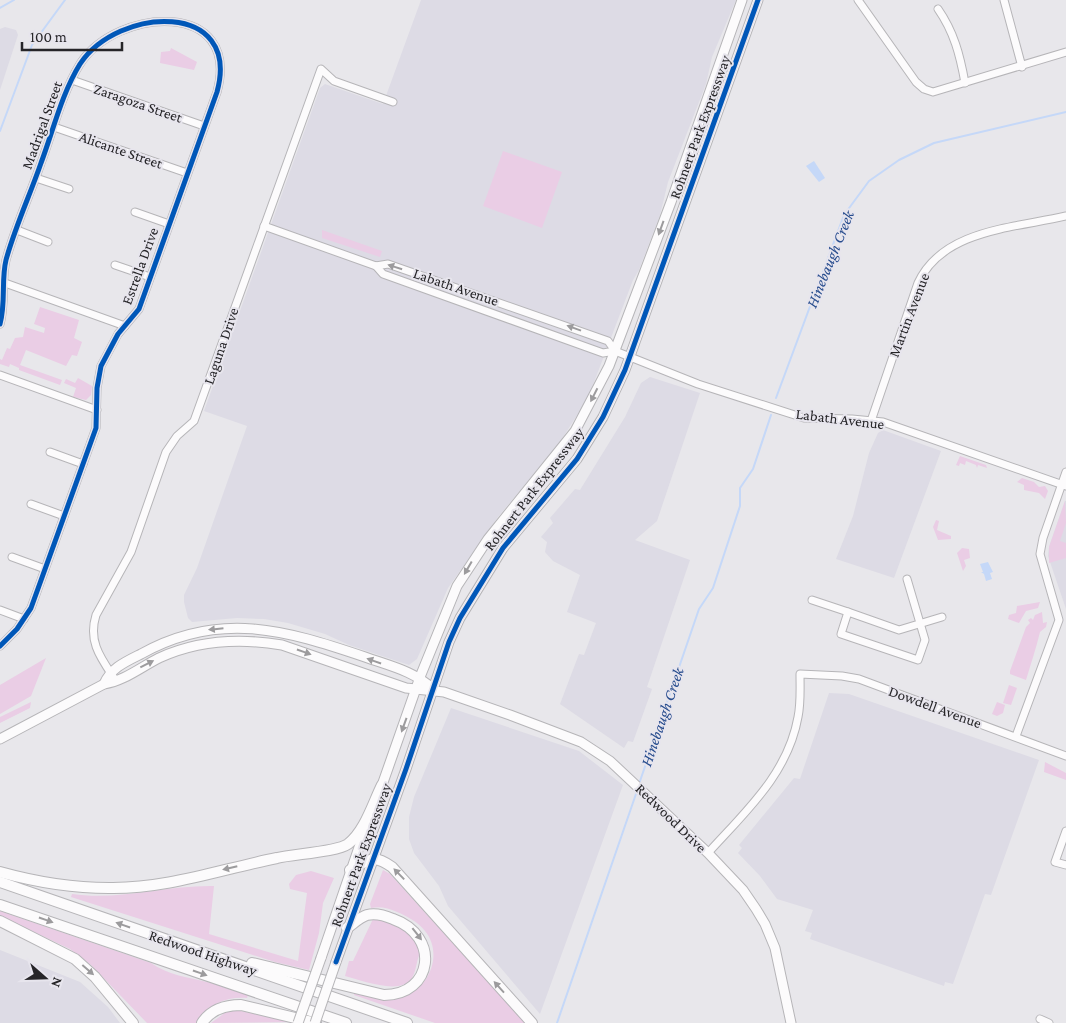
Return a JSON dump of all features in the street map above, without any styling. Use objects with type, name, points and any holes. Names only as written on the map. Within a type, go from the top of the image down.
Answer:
[{"type":"highway","points":[[0,872],[55,885],[126,888],[169,882],[278,858],[345,846],[357,836],[382,785]]},
{"type":"highway","points":[[350,870],[372,858],[384,861],[399,874],[532,1023]]},
{"type":"highway","name":"Redwood Highway","points":[[0,882],[407,1023]]},
{"type":"highway","name":"Redwood Highway","points":[[0,905],[346,1023]]},
{"type":"highway","points":[[193,949],[377,994],[393,995],[415,984],[424,968],[426,958],[424,946],[413,929],[404,923],[374,914],[368,915],[347,928]]},
{"type":"highway","points":[[0,921],[75,959],[95,976],[133,1023]]},
{"type":"highway","points":[[202,1023],[211,1013],[230,1005],[241,1005],[315,1023]]},
{"type":"main road","name":"Rohnert Park Expressway","points":[[298,1023],[350,870],[420,677],[457,586],[472,561],[574,431],[598,389],[615,351],[717,74],[742,0]]},
{"type":"main road","name":"Rohnert Park Expressway","points":[[315,1023],[372,858],[406,769],[449,642],[473,594],[503,548],[553,489],[603,417],[630,357],[758,0]]},
{"type":"main road","points":[[717,74],[730,80]]},
{"type":"main road","points":[[513,509],[526,519]]},
{"type":"main road","name":"Redwood Drive","points":[[109,671],[155,646],[188,634],[239,628],[270,630],[301,636],[420,677],[433,689],[581,742],[610,761],[630,779],[708,853],[743,890],[765,924],[782,971],[791,1023]]},
{"type":"main road","name":"Redwood Drive","points":[[0,739],[104,684],[116,682],[138,669],[181,650],[212,642],[250,641],[294,648],[416,691],[433,689]]},
{"type":"main road","points":[[104,684],[109,671]]},
{"type":"street","points":[[858,0],[916,82],[924,89],[933,92],[1066,52]]},
{"type":"street","points":[[1004,0],[1022,66]]},
{"type":"street","points":[[938,9],[949,25],[957,44],[965,82]]},
{"type":"street","name":"Madrigal Street","points":[[0,324],[6,260],[72,80],[91,51],[114,33],[138,24],[157,20],[183,22],[207,34],[216,50]]},
{"type":"street","name":"Estrella Drive","points":[[0,646],[24,619],[31,608],[96,428],[97,388],[101,366],[125,326],[136,314],[204,126],[221,73],[216,50]]},
{"type":"street","name":"Laguna Drive","points":[[116,682],[93,644],[92,626],[96,615],[131,552],[166,452],[177,436],[194,421],[320,69],[334,81],[393,102]]},
{"type":"street","name":"Zaragoza Street","points":[[72,80],[204,126]]},
{"type":"street","name":"Alicante Street","points":[[54,127],[187,173]]},
{"type":"street","points":[[36,178],[69,189]]},
{"type":"street","points":[[135,212],[169,224]]},
{"type":"street","name":"Martin Avenue","points":[[871,420],[922,274],[937,257],[960,242],[1011,227],[1066,216]]},
{"type":"street","name":"Labath Avenue","points":[[264,226],[376,266],[388,264],[608,340],[615,351]]},
{"type":"street","points":[[17,230],[48,242]]},
{"type":"street","points":[[115,265],[150,278]]},
{"type":"street","name":"Labath Avenue","points":[[376,266],[383,274],[449,300],[603,353],[615,351],[708,387],[819,420],[871,420],[883,422],[1064,486]]},
{"type":"street","points":[[5,283],[125,326]]},
{"type":"street","points":[[0,375],[97,410]]},
{"type":"street","points":[[50,452],[83,464]]},
{"type":"street","points":[[1016,736],[1059,620],[1040,554],[1042,538],[1064,486],[1066,472]]},
{"type":"street","points":[[31,504],[64,516]]},
{"type":"street","points":[[12,557],[45,569]]},
{"type":"street","points":[[848,612],[841,634],[918,660],[925,640],[907,579]]},
{"type":"street","points":[[812,600],[899,630],[942,617]]},
{"type":"street","points":[[0,610],[24,619]]},
{"type":"street","name":"Dowdell Avenue","points":[[708,853],[763,794],[783,763],[790,748],[799,714],[800,674],[842,676],[858,679],[1066,756]]},
{"type":"street","points":[[1066,831],[1055,862],[1066,865]]},
{"type":"street","points":[[1040,1019],[1049,1023]]},
{"type":"shaded area","points":[[421,0],[736,0],[712,57],[706,84],[668,182],[660,215],[588,398],[558,445],[498,517],[448,588],[417,659],[409,665],[349,645],[325,634],[288,623],[264,619],[237,618],[192,622],[188,618],[184,595],[197,568],[247,426],[204,411],[320,88],[325,84],[383,104]]},
{"type":"shaded area","points":[[5,27],[16,30],[18,35],[0,90],[0,29]]},
{"type":"shaded area","points":[[171,48],[197,62],[194,70],[160,63],[161,52],[170,51]]},
{"type":"shaded area","points":[[503,151],[562,172],[542,228],[483,206]]},
{"type":"shaded area","points":[[322,230],[382,251],[380,257],[322,238]]},
{"type":"shaded area","points":[[40,307],[79,320],[74,338],[82,342],[77,356],[72,355],[66,366],[26,350],[20,365],[62,380],[60,385],[19,370],[19,368],[10,364],[9,367],[0,364],[0,359],[2,360],[7,348],[10,349],[15,338],[23,337],[25,327],[44,333],[45,328],[34,324]]},
{"type":"shaded area","points":[[650,377],[700,393],[657,521],[635,540],[690,560],[647,687],[652,689],[633,742],[628,741],[624,748],[560,704],[579,654],[584,655],[596,623],[567,612],[580,575],[553,561],[545,552],[547,542],[541,537],[553,523],[550,518],[575,489],[580,490],[625,417],[641,383]]},
{"type":"shaded area","points":[[78,378],[92,386],[91,395],[86,400],[73,397],[76,388],[64,383],[66,379],[75,383]]},
{"type":"shaded area","points":[[883,430],[941,451],[894,578],[836,559],[853,516],[869,453],[878,433]]},
{"type":"shaded area","points":[[960,456],[986,465],[987,468],[978,465],[977,468],[976,465],[966,461],[965,465],[960,463],[959,466],[956,465]]},
{"type":"shaded area","points":[[1022,478],[1034,482],[1039,487],[1045,486],[1048,491],[1045,499],[1039,493],[1024,490],[1024,485],[1017,482]]},
{"type":"shaded area","points":[[1065,501],[1066,609],[1048,556],[1049,547]]},
{"type":"shaded area","points":[[1065,501],[1066,523],[1060,541],[1066,543],[1066,558],[1049,563],[1049,547]]},
{"type":"shaded area","points":[[936,520],[939,521],[937,530],[951,536],[951,539],[938,540],[933,527]]},
{"type":"shaded area","points":[[962,548],[969,549],[970,558],[964,560],[966,566],[963,571],[957,553]]},
{"type":"shaded area","points":[[1040,602],[1038,608],[1026,611],[1019,623],[1008,619],[1009,615],[1016,613],[1017,606]]},
{"type":"shaded area","points":[[1042,612],[1043,623],[1047,622],[1046,627],[1040,632],[1026,680],[1010,674],[1010,671],[1026,627],[1030,623],[1028,620],[1031,618],[1033,620],[1035,615]]},
{"type":"shaded area","points":[[46,658],[31,696],[0,714],[0,685]]},
{"type":"shaded area","points":[[1009,685],[1017,688],[1011,705],[1003,703]]},
{"type":"shaded area","points":[[829,693],[849,694],[1039,760],[991,895],[985,894],[953,984],[945,982],[944,986],[810,939],[812,933],[805,931],[813,910],[777,899],[760,876],[738,853],[742,848],[739,845],[794,778],[800,779]]},
{"type":"shaded area","points":[[31,702],[30,708],[0,723],[0,717]]},
{"type":"shaded area","points":[[997,702],[1005,705],[1003,713],[997,716],[992,714]]},
{"type":"shaded area","points":[[451,708],[579,751],[623,785],[540,1014],[448,906],[439,886],[414,853],[409,839],[409,817],[414,797]]},
{"type":"shaded area","points":[[1045,762],[1066,773],[1066,780],[1044,772]]},
{"type":"shaded area","points":[[383,870],[390,874],[525,1023],[435,1023],[354,995],[354,992],[395,998],[410,993],[426,980],[433,960],[431,940],[419,925],[408,917],[390,909],[381,907],[371,908],[370,904]]},
{"type":"shaded area","points":[[311,871],[334,878],[323,903],[319,933],[309,970],[275,962],[71,897],[72,894],[107,896],[196,886],[214,886],[209,934],[298,961],[307,893],[290,889],[289,884],[296,875]]},
{"type":"shaded area","points":[[0,911],[151,963],[171,973],[212,983],[248,995],[247,998],[225,1000],[218,1003],[206,1011],[197,1023],[147,1023],[91,965],[70,949],[0,916]]},
{"type":"shaded area","points":[[373,919],[387,921],[412,933],[421,952],[414,975],[407,983],[399,986],[380,985],[345,976],[349,961],[353,961]]},
{"type":"shaded area","points":[[0,950],[80,982],[108,1007],[120,1023],[0,1023]]},
{"type":"shaded area","points":[[236,1010],[291,1022],[211,1023],[226,1012]]},
{"type":"water","points":[[814,161],[825,178],[819,182],[806,166]]},
{"type":"water","points":[[988,562],[993,572],[990,573],[992,579],[986,581],[984,574],[981,572],[983,572],[980,564]]},
{"type":"waterway","points":[[0,8],[14,0]]},
{"type":"waterway","points":[[0,131],[32,45],[65,0]]},
{"type":"waterway","name":"Hinebaugh Creek","points":[[776,398],[844,215],[869,181],[899,160],[934,143],[1066,112]]},
{"type":"waterway","name":"Hinebaugh Creek","points":[[639,784],[699,609],[713,588],[740,506],[740,488],[753,469],[771,415]]},
{"type":"waterway","name":"Hinebaugh Creek","points":[[557,1023],[637,791]]},
{"type":"cycle path","points":[[336,962],[406,769],[449,642],[460,618],[503,548],[577,459],[603,417],[625,370],[758,0]]},
{"type":"cycle path","points":[[0,324],[6,260],[63,100],[80,64],[98,45],[121,31],[147,23],[172,22],[195,27],[211,41],[220,62],[217,92],[139,309],[118,334],[101,366],[97,388],[96,428],[31,608],[17,629],[0,646]]}]
